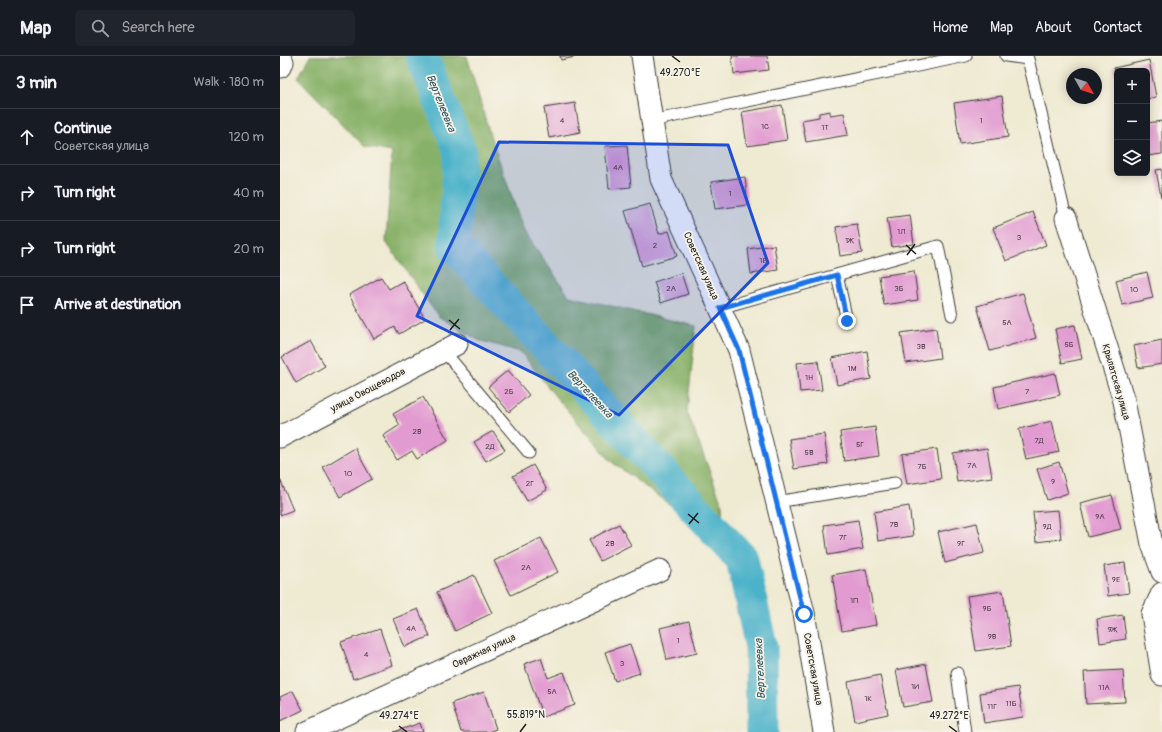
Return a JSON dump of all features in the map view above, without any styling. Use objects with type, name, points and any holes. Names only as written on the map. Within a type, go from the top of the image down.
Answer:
[{"type":"street","name":"Советская улица","points":[[642,56],[661,179],[739,350],[804,614],[824,732]]},
{"type":"street","name":"Крылатская улица","points":[[1066,218],[1124,401],[1152,544],[1162,572]]},
{"type":"street","name":"улица Овощеводов","points":[[280,437],[450,347]]},
{"type":"street","name":"Овражная улица","points":[[308,732],[660,570]]},
{"type":"street","points":[[1162,593],[1152,614],[1162,675]]},
{"type":"lane","points":[[652,121],[966,56]]},
{"type":"lane","points":[[1006,56],[1028,59],[1066,218]]},
{"type":"lane","points":[[720,308],[938,246],[952,315]]},
{"type":"lane","points":[[837,275],[847,321]]},
{"type":"lane","points":[[450,347],[530,453]]},
{"type":"lane","points":[[776,502],[895,483]]},
{"type":"lane","points":[[957,673],[965,732]]},
{"type":"highlighted area","points":[[499,142],[728,145],[768,263],[619,415],[417,316]]},
{"type":"green space","points":[[310,56],[467,56],[490,135],[524,231],[569,296],[696,326],[687,412],[722,504],[723,524],[697,525],[612,462],[555,396],[521,352],[478,340],[438,316],[386,242],[392,152],[365,147],[298,78]]},
{"type":"building","points":[[560,56],[575,56],[575,57],[561,60]]},
{"type":"building","points":[[732,56],[767,56],[769,70],[734,74]]},
{"type":"building","points":[[1149,60],[1156,97],[1150,98],[1150,68],[1114,68]]},
{"type":"building","points":[[1002,96],[1008,137],[960,144],[954,103]]},
{"type":"building","points":[[575,103],[580,132],[549,138],[544,108]]},
{"type":"building","points":[[782,105],[787,140],[747,146],[742,112]]},
{"type":"building","points":[[830,111],[830,115],[844,113],[848,135],[806,142],[802,120],[819,117],[819,113]]},
{"type":"building","points":[[1162,121],[1162,154],[1150,156],[1150,123]]},
{"type":"building","points":[[627,145],[631,187],[609,189],[605,146]]},
{"type":"building","points":[[1162,169],[1162,197],[1161,197],[1156,170]]},
{"type":"building","points":[[745,177],[748,205],[715,209],[711,182]]},
{"type":"building","points":[[650,204],[659,234],[669,231],[677,256],[642,266],[625,211]]},
{"type":"building","points":[[1033,212],[1046,245],[1006,261],[993,228]]},
{"type":"building","points":[[910,215],[914,244],[892,247],[887,218]]},
{"type":"building","points":[[857,224],[862,253],[840,256],[836,227]]},
{"type":"building","points":[[774,245],[778,270],[751,274],[748,249]]},
{"type":"building","points":[[914,271],[918,300],[884,305],[879,276]]},
{"type":"building","points":[[1147,272],[1153,298],[1122,305],[1116,280]]},
{"type":"building","points":[[681,273],[688,294],[661,303],[654,282]]},
{"type":"building","points":[[381,277],[389,289],[403,281],[425,319],[399,334],[395,327],[374,339],[349,295]]},
{"type":"building","points":[[1023,293],[1036,338],[990,351],[977,306]]},
{"type":"building","points":[[1075,325],[1082,359],[1062,363],[1055,329]]},
{"type":"building","points":[[936,328],[940,358],[906,363],[901,333]]},
{"type":"building","points":[[1162,340],[1162,364],[1138,368],[1134,346]]},
{"type":"building","points":[[311,341],[325,366],[296,383],[282,357]]},
{"type":"building","points":[[867,351],[871,379],[837,385],[832,358]]},
{"type":"building","points":[[818,361],[822,390],[800,392],[797,363]]},
{"type":"building","points":[[508,370],[529,395],[509,412],[488,387]]},
{"type":"building","points":[[1055,373],[1060,395],[998,409],[994,387]]},
{"type":"building","points":[[423,397],[448,440],[417,459],[412,451],[397,460],[383,436],[400,425],[393,414]]},
{"type":"building","points":[[1052,421],[1059,452],[1026,459],[1019,429]]},
{"type":"building","points":[[875,427],[879,456],[844,461],[840,432]]},
{"type":"building","points":[[493,431],[505,450],[486,461],[474,442]]},
{"type":"building","points":[[824,434],[828,464],[794,469],[789,439]]},
{"type":"building","points":[[355,448],[372,479],[340,497],[323,467]]},
{"type":"building","points":[[987,448],[992,477],[957,482],[953,453]]},
{"type":"building","points":[[937,449],[941,479],[907,484],[902,454]]},
{"type":"building","points":[[1059,462],[1068,493],[1047,500],[1037,469]]},
{"type":"building","points":[[533,465],[547,490],[527,501],[513,476]]},
{"type":"building","points":[[280,479],[293,510],[280,515]]},
{"type":"building","points":[[1112,495],[1121,529],[1088,537],[1080,503]]},
{"type":"building","points":[[909,506],[913,536],[878,541],[874,512]]},
{"type":"building","points":[[1058,510],[1061,539],[1036,542],[1033,512]]},
{"type":"building","points":[[858,520],[863,549],[828,555],[824,525]]},
{"type":"building","points":[[977,523],[984,553],[945,563],[938,532]]},
{"type":"building","points":[[619,524],[631,545],[600,561],[589,540]]},
{"type":"building","points":[[541,538],[558,572],[511,595],[494,561]]},
{"type":"building","points":[[1125,563],[1129,593],[1108,596],[1104,566]]},
{"type":"building","points":[[866,569],[876,625],[842,631],[832,575]]},
{"type":"building","points":[[474,575],[492,613],[455,631],[437,592]]},
{"type":"building","points":[[1003,591],[1011,646],[976,651],[967,596]]},
{"type":"building","points":[[418,609],[430,636],[405,647],[393,619]]},
{"type":"building","points":[[1123,615],[1126,639],[1100,643],[1097,619]]},
{"type":"building","points":[[689,621],[697,653],[667,660],[660,628]]},
{"type":"building","points":[[380,629],[392,665],[353,679],[341,642]]},
{"type":"building","points":[[630,644],[640,673],[615,681],[605,652]]},
{"type":"building","points":[[541,658],[548,678],[564,672],[575,705],[543,717],[524,664]]},
{"type":"building","points":[[926,664],[933,702],[903,707],[896,670]]},
{"type":"building","points":[[1123,670],[1125,702],[1086,704],[1084,672]]},
{"type":"building","points":[[880,675],[888,714],[855,721],[848,682]]},
{"type":"building","points":[[1018,687],[1023,717],[984,723],[980,693]]},
{"type":"building","points":[[293,691],[303,710],[280,721],[280,697]]},
{"type":"building","points":[[484,692],[496,729],[487,732],[461,732],[452,703]]},
{"type":"building","points":[[420,723],[423,732],[394,732]]},
{"type":"waterway","name":"Вертелеевка","points":[[422,56],[460,151],[454,246],[742,559],[761,647],[762,732]]},
{"type":"route","points":[[804,614],[739,350],[720,308],[837,275],[847,321]]}]
